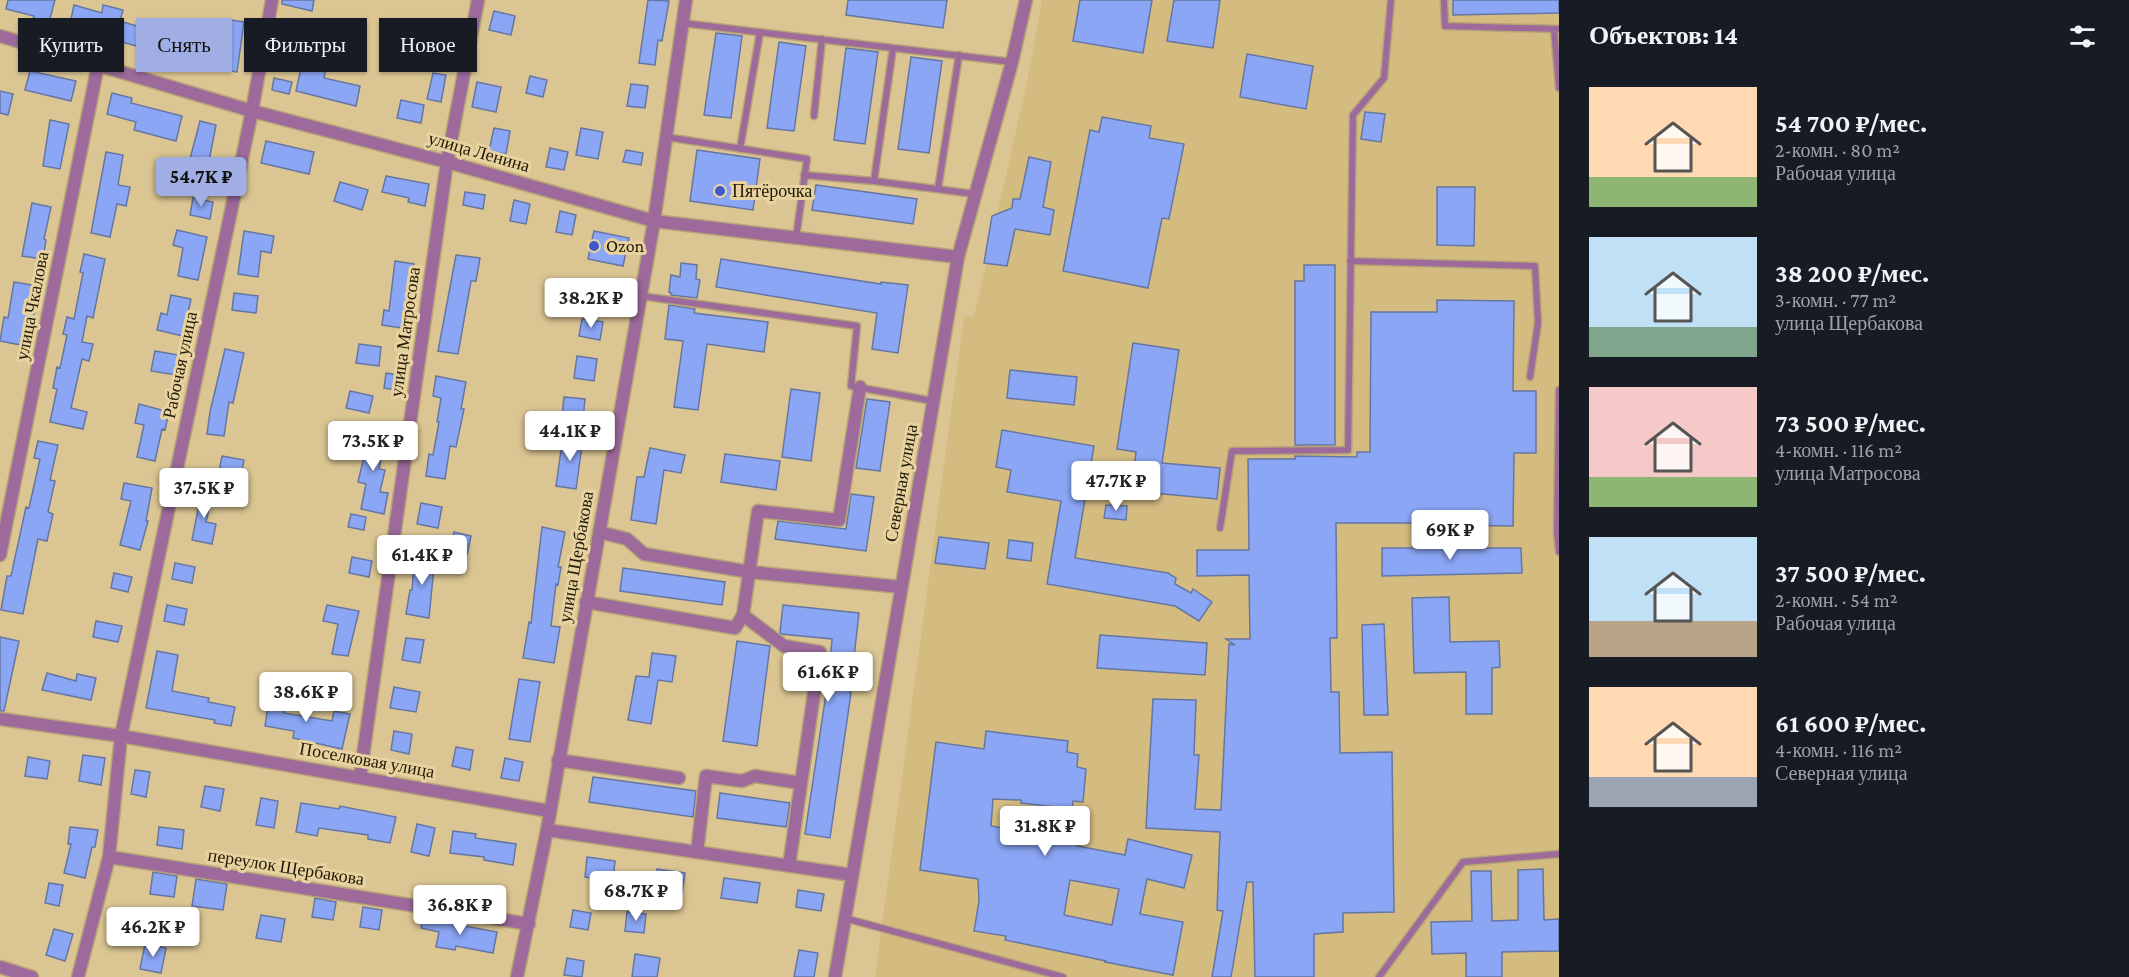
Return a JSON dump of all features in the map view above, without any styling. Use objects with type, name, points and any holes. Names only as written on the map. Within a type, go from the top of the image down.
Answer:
[{"type":"street","name":"Рабочая улица","points":[[78,977],[109,857],[121,736],[252,111],[272,0]]},
{"type":"street","name":"улица Матросова","points":[[360,777],[447,162],[478,0]]},
{"type":"street","name":"улица Щербакова","points":[[517,977],[547,830],[654,221],[686,0]]},
{"type":"street","name":"Северная улица","points":[[835,977],[958,257],[1012,62],[1026,0]]},
{"type":"street","name":"улица Ленина","points":[[0,36],[18,41]]},
{"type":"street","name":"улица Чкалова","points":[[0,555],[97,72]]},
{"type":"street","name":"улица Ленина","points":[[121,72],[252,111],[447,162],[654,221],[958,257]]},
{"type":"street","points":[[586,602],[735,628],[743,615],[758,511],[839,520],[860,387]]},
{"type":"street","points":[[599,532],[627,539],[644,554],[750,572],[901,587]]},
{"type":"street","points":[[743,615],[784,645],[820,652],[789,866]]},
{"type":"street","name":"Поселковая улица","points":[[0,718],[121,736],[549,811]]},
{"type":"street","points":[[558,760],[679,778]]},
{"type":"street","points":[[697,852],[706,776],[742,781],[755,776],[801,783]]},
{"type":"street","points":[[547,830],[852,876]]},
{"type":"street","name":"переулок Щербакова","points":[[109,857],[529,924]]},
{"type":"street","points":[[0,967],[32,977]]},
{"type":"lane","points":[[1220,528],[1232,451],[1348,450],[1353,115],[1384,78],[1391,0]]},
{"type":"lane","points":[[1444,0],[1445,26],[1556,29],[1559,88]]},
{"type":"lane","points":[[681,23],[1012,62]]},
{"type":"lane","points":[[740,149],[760,32]]},
{"type":"lane","points":[[814,116],[822,39]]},
{"type":"lane","points":[[874,181],[893,48]]},
{"type":"lane","points":[[938,189],[959,55]]},
{"type":"lane","points":[[665,137],[807,159],[796,237]]},
{"type":"lane","points":[[804,175],[975,194]]},
{"type":"lane","points":[[1350,261],[1535,266],[1538,323],[1530,376]]},
{"type":"lane","points":[[640,296],[857,326],[850,386],[933,401]]},
{"type":"lane","points":[[1559,390],[1557,533],[1559,552]]},
{"type":"lane","points":[[1379,977],[1463,862],[1559,854]]},
{"type":"lane","points":[[844,918],[1063,977]]},
{"type":"shaded area","points":[[1042,0],[1559,0],[1559,977],[875,977],[964,316],[974,317],[1028,77]]},
{"type":"building","points":[[8,0],[55,0],[50,18],[33,18],[34,16],[6,9]]},
{"type":"building","points":[[282,0],[314,0],[312,11],[282,4]]},
{"type":"building","points":[[648,0],[669,1],[662,41],[658,40],[655,65],[639,63]]},
{"type":"building","points":[[848,0],[947,0],[943,28],[846,15]]},
{"type":"building","points":[[1080,0],[1152,0],[1143,53],[1073,41]]},
{"type":"building","points":[[1174,0],[1220,0],[1213,48],[1167,41]]},
{"type":"building","points":[[1453,0],[1559,0],[1559,13],[1453,15]]},
{"type":"building","points":[[74,5],[102,13],[103,5],[123,10],[121,18],[71,18]]},
{"type":"building","points":[[494,11],[515,16],[511,35],[489,30]]},
{"type":"building","points":[[232,20],[244,22],[237,72],[232,71]]},
{"type":"building","points":[[124,22],[136,26],[136,46],[124,43]]},
{"type":"building","points":[[716,33],[742,36],[731,118],[704,115]]},
{"type":"building","points":[[779,42],[806,46],[794,131],[767,128]]},
{"type":"building","points":[[846,48],[878,52],[865,144],[834,140]]},
{"type":"building","points":[[1247,54],[1313,66],[1306,109],[1240,97]]},
{"type":"building","points":[[911,57],[942,61],[929,153],[898,149]]},
{"type":"building","points":[[30,72],[76,81],[71,101],[25,90]]},
{"type":"building","points":[[300,72],[325,72],[324,78],[360,86],[356,106],[296,91]]},
{"type":"building","points":[[433,73],[446,75],[441,102],[427,99]]},
{"type":"building","points":[[530,76],[547,80],[543,97],[526,93]]},
{"type":"building","points":[[274,78],[292,82],[289,94],[272,90]]},
{"type":"building","points":[[477,82],[501,87],[496,112],[472,107]]},
{"type":"building","points":[[631,84],[648,86],[645,108],[627,106]]},
{"type":"building","points":[[0,91],[13,94],[8,115],[0,113]]},
{"type":"building","points":[[112,93],[132,98],[131,103],[182,116],[176,141],[134,130],[136,122],[107,114]]},
{"type":"building","points":[[401,100],[424,105],[421,123],[397,118]]},
{"type":"building","points":[[1365,112],[1385,114],[1381,142],[1361,139]]},
{"type":"building","points":[[1102,117],[1151,126],[1149,138],[1184,144],[1169,219],[1162,218],[1148,288],[1063,271],[1090,130],[1099,132]]},
{"type":"building","points":[[50,120],[69,124],[60,169],[43,166]]},
{"type":"building","points":[[200,121],[216,125],[205,182],[185,178]]},
{"type":"building","points":[[494,128],[510,131],[506,154],[489,151]]},
{"type":"building","points":[[581,128],[603,132],[598,159],[576,155]]},
{"type":"building","points":[[266,141],[314,152],[309,174],[261,163]]},
{"type":"building","points":[[550,148],[568,152],[564,170],[546,167]]},
{"type":"building","points":[[626,150],[643,153],[641,165],[623,162]]},
{"type":"building","points":[[697,150],[760,159],[753,210],[690,201]]},
{"type":"building","points":[[106,152],[123,155],[118,185],[130,187],[126,206],[117,204],[110,237],[91,233]]},
{"type":"building","points":[[1029,157],[1051,162],[1043,207],[1054,210],[1050,235],[1015,229],[1007,266],[984,263],[992,216],[1012,208],[1013,199],[1020,199]]},
{"type":"building","points":[[386,176],[429,184],[425,206],[408,202],[409,198],[382,192]]},
{"type":"building","points":[[340,182],[368,190],[362,210],[334,201]]},
{"type":"building","points":[[816,185],[917,199],[913,224],[812,210]]},
{"type":"building","points":[[1437,187],[1475,187],[1474,246],[1437,245]]},
{"type":"building","points":[[465,192],[485,195],[483,209],[463,205]]},
{"type":"building","points":[[193,198],[213,202],[210,219],[190,215]]},
{"type":"building","points":[[514,200],[530,204],[526,224],[510,221]]},
{"type":"building","points":[[32,203],[51,207],[44,239],[46,240],[43,259],[22,256]]},
{"type":"building","points":[[560,211],[576,215],[572,235],[556,232]]},
{"type":"building","points":[[177,230],[207,237],[198,280],[178,276],[183,248],[173,245]]},
{"type":"building","points":[[244,231],[274,236],[271,253],[261,251],[258,277],[238,274]]},
{"type":"building","points":[[594,231],[629,238],[623,266],[588,259]]},
{"type":"building","points":[[84,254],[105,259],[93,318],[87,316],[82,342],[93,344],[89,361],[82,359],[71,408],[87,412],[83,429],[50,422],[57,389],[53,388],[57,367],[60,368],[67,335],[63,334],[67,317],[74,319],[83,273],[80,272]]},
{"type":"building","points":[[456,255],[480,258],[476,281],[471,281],[458,354],[438,351]]},
{"type":"building","points":[[721,259],[881,284],[881,282],[908,285],[898,353],[872,349],[877,313],[716,287]]},
{"type":"building","points":[[395,261],[414,264],[408,310],[405,310],[402,328],[382,325],[384,310],[389,311]]},
{"type":"building","points":[[681,263],[697,265],[696,279],[700,280],[697,298],[671,295],[669,292],[671,275],[680,277]]},
{"type":"building","points":[[1304,265],[1335,265],[1335,445],[1295,445],[1295,281],[1304,281]]},
{"type":"building","points":[[589,281],[608,285],[606,296],[587,292]]},
{"type":"building","points":[[14,282],[32,285],[28,304],[36,306],[33,319],[26,318],[21,345],[0,341],[4,317],[8,318]]},
{"type":"building","points":[[234,293],[258,296],[256,313],[232,310]]},
{"type":"building","points":[[171,295],[191,299],[183,336],[157,330],[161,313],[167,315]]},
{"type":"building","points":[[1437,300],[1514,301],[1513,391],[1536,391],[1536,453],[1514,453],[1513,526],[1336,523],[1337,638],[1330,638],[1331,692],[1339,692],[1340,753],[1392,752],[1394,912],[1343,913],[1343,932],[1314,934],[1314,977],[1255,977],[1253,882],[1247,882],[1231,977],[1212,977],[1223,911],[1217,910],[1220,832],[1146,828],[1153,699],[1196,700],[1194,755],[1199,755],[1195,809],[1221,810],[1229,644],[1235,645],[1226,639],[1250,639],[1249,575],[1197,576],[1197,550],[1249,550],[1248,459],[1295,459],[1295,456],[1357,457],[1357,452],[1370,452],[1371,312],[1437,312]]},
{"type":"building","points":[[669,305],[695,309],[694,313],[768,322],[764,352],[707,344],[698,410],[674,407],[683,341],[665,339]]},
{"type":"building","points":[[582,319],[603,322],[600,340],[579,336]]},
{"type":"building","points":[[1133,343],[1179,350],[1162,463],[1220,468],[1217,499],[1132,491],[1136,452],[1117,449]]},
{"type":"building","points":[[359,344],[381,347],[379,366],[356,363]]},
{"type":"building","points":[[225,349],[244,353],[233,403],[229,402],[224,436],[207,434]]},
{"type":"building","points":[[155,351],[179,355],[176,375],[151,371]]},
{"type":"building","points":[[577,356],[597,359],[594,381],[574,378]]},
{"type":"building","points":[[1010,370],[1077,377],[1074,405],[1007,398]]},
{"type":"building","points":[[386,373],[405,376],[403,391],[384,388]]},
{"type":"building","points":[[436,376],[466,382],[461,409],[464,409],[456,447],[450,446],[445,479],[426,476],[429,454],[433,455],[439,422],[437,422],[441,398],[433,396]]},
{"type":"building","points":[[791,389],[820,393],[811,461],[782,457]]},
{"type":"building","points":[[350,391],[373,396],[369,413],[346,408]]},
{"type":"building","points":[[564,397],[585,399],[583,419],[562,416]]},
{"type":"building","points":[[867,399],[890,402],[880,471],[856,468]]},
{"type":"building","points":[[139,404],[169,412],[165,430],[162,429],[155,461],[137,457],[144,425],[135,423]]},
{"type":"building","points":[[364,429],[386,434],[379,469],[385,470],[380,492],[388,493],[384,514],[361,509],[366,484],[358,482],[366,448],[360,446]]},
{"type":"building","points":[[1002,430],[1094,446],[1075,558],[1168,573],[1176,578],[1175,584],[1191,593],[1193,589],[1212,602],[1199,621],[1175,606],[1047,584],[1061,501],[1007,492],[1011,470],[996,467]]},
{"type":"building","points":[[563,436],[583,439],[576,489],[556,486]]},
{"type":"building","points":[[38,441],[58,445],[50,480],[55,481],[48,512],[53,514],[47,541],[38,539],[23,614],[1,610],[7,576],[11,576],[26,507],[29,508],[40,459],[34,458]]},
{"type":"building","points":[[650,448],[685,455],[681,473],[664,470],[656,524],[631,520],[637,477],[644,477]]},
{"type":"building","points":[[725,454],[780,461],[776,490],[721,482]]},
{"type":"building","points":[[222,456],[244,460],[240,481],[218,476]]},
{"type":"building","points":[[124,483],[152,488],[146,521],[148,521],[140,550],[120,545],[131,501],[121,499]]},
{"type":"building","points":[[200,488],[213,491],[206,522],[216,524],[212,544],[192,540]]},
{"type":"building","points":[[851,494],[874,497],[866,551],[775,539],[778,521],[846,529]]},
{"type":"building","points":[[421,503],[442,507],[438,528],[417,524]]},
{"type":"building","points":[[1106,505],[1127,506],[1126,520],[1104,518]]},
{"type":"building","points":[[351,514],[366,517],[364,530],[348,527]]},
{"type":"building","points":[[542,527],[565,532],[551,626],[560,627],[554,663],[523,658],[529,622],[531,623]]},
{"type":"building","points":[[454,532],[471,536],[467,555],[450,552]]},
{"type":"building","points":[[939,537],[989,543],[985,569],[935,563]]},
{"type":"building","points":[[1009,540],[1033,543],[1031,561],[1007,558]]},
{"type":"building","points":[[1382,548],[1521,548],[1522,573],[1382,576]]},
{"type":"building","points":[[415,554],[435,556],[429,618],[406,614],[410,590],[412,590]]},
{"type":"building","points":[[352,557],[372,561],[369,577],[349,573]]},
{"type":"building","points":[[175,563],[195,567],[192,583],[172,579]]},
{"type":"building","points":[[623,568],[725,582],[722,605],[620,591]]},
{"type":"building","points":[[114,573],[132,577],[128,592],[111,588]]},
{"type":"building","points":[[1449,597],[1450,642],[1499,641],[1500,667],[1492,668],[1492,714],[1466,714],[1466,672],[1414,673],[1412,598]]},
{"type":"building","points":[[167,605],[187,609],[184,625],[164,621]]},
{"type":"building","points":[[327,605],[359,611],[348,656],[332,654],[338,624],[323,621]]},
{"type":"building","points":[[783,605],[859,613],[851,693],[830,838],[805,834],[829,674],[832,639],[781,634]]},
{"type":"building","points":[[96,621],[122,626],[118,642],[93,637]]},
{"type":"building","points":[[1384,624],[1388,715],[1364,715],[1362,625]]},
{"type":"building","points":[[1100,635],[1207,643],[1205,675],[1097,668]]},
{"type":"building","points":[[0,637],[19,641],[4,711],[0,711]]},
{"type":"building","points":[[406,638],[424,640],[420,663],[402,660]]},
{"type":"building","points":[[737,641],[770,646],[757,746],[723,741]]},
{"type":"building","points":[[157,651],[178,655],[172,691],[209,698],[208,702],[235,707],[231,726],[214,723],[215,720],[146,708]]},
{"type":"building","points":[[652,653],[676,656],[672,682],[658,680],[651,724],[628,720],[636,676],[649,677]]},
{"type":"building","points":[[47,673],[76,681],[77,674],[96,678],[91,700],[42,690]]},
{"type":"building","points":[[327,676],[345,680],[340,702],[322,698]]},
{"type":"building","points":[[519,679],[540,682],[530,742],[509,739]]},
{"type":"building","points":[[271,687],[288,690],[284,713],[332,721],[334,711],[350,714],[342,749],[293,738],[294,731],[265,726]]},
{"type":"building","points":[[394,687],[420,692],[416,712],[390,708]]},
{"type":"building","points":[[394,731],[412,734],[409,754],[391,750]]},
{"type":"building","points":[[986,731],[1068,741],[1067,752],[1078,754],[1077,767],[1086,769],[1083,802],[1073,801],[1072,809],[1021,803],[1021,800],[993,799],[991,826],[1077,842],[1077,846],[1125,855],[1128,839],[1192,855],[1184,888],[1147,879],[1140,914],[1183,922],[1173,975],[1005,940],[1006,936],[974,931],[979,901],[978,879],[920,870],[936,742],[984,749]],"holes":[[[1070,880],[1119,889],[1112,925],[1064,915]]]},
{"type":"building","points":[[456,747],[473,750],[470,770],[452,766]]},
{"type":"building","points":[[83,755],[105,758],[101,785],[79,781]]},
{"type":"building","points":[[28,757],[50,761],[47,779],[25,776]]},
{"type":"building","points":[[505,758],[523,762],[519,781],[501,778]]},
{"type":"building","points":[[135,770],[150,772],[146,797],[131,794]]},
{"type":"building","points":[[593,777],[696,791],[693,817],[589,802]]},
{"type":"building","points":[[205,786],[224,789],[220,811],[201,807]]},
{"type":"building","points":[[720,793],[790,803],[786,827],[717,818]]},
{"type":"building","points":[[261,798],[278,801],[274,828],[256,825]]},
{"type":"building","points":[[301,803],[339,809],[340,806],[396,817],[390,843],[368,839],[368,835],[319,828],[317,836],[296,832]]},
{"type":"building","points":[[417,824],[435,828],[429,856],[411,852]]},
{"type":"building","points":[[70,827],[98,830],[85,878],[64,873],[71,844],[68,844]]},
{"type":"building","points":[[159,827],[184,830],[182,849],[157,845]]},
{"type":"building","points":[[453,831],[476,834],[475,838],[516,844],[513,865],[484,860],[484,857],[450,853]]},
{"type":"building","points":[[587,857],[615,861],[613,881],[585,877]]},
{"type":"building","points":[[657,869],[685,873],[682,893],[654,889]]},
{"type":"building","points":[[1543,869],[1544,920],[1559,919],[1559,951],[1502,952],[1502,977],[1466,977],[1466,953],[1432,954],[1431,922],[1472,921],[1471,871],[1491,871],[1492,921],[1518,920],[1518,870]]},
{"type":"building","points":[[153,872],[177,876],[174,897],[150,894]]},
{"type":"building","points":[[724,878],[760,883],[757,903],[721,898]]},
{"type":"building","points":[[196,879],[227,884],[223,910],[192,906]]},
{"type":"building","points":[[49,883],[63,885],[59,906],[45,903]]},
{"type":"building","points":[[798,890],[824,894],[821,911],[796,907]]},
{"type":"building","points":[[315,898],[336,902],[333,920],[312,917]]},
{"type":"building","points":[[363,907],[382,910],[379,930],[360,927]]},
{"type":"building","points":[[573,910],[591,913],[588,930],[570,927]]},
{"type":"building","points":[[627,912],[646,914],[644,933],[625,931]]},
{"type":"building","points":[[116,913],[133,917],[129,940],[111,936]]},
{"type":"building","points":[[261,915],[285,919],[281,942],[256,938]]},
{"type":"building","points":[[423,915],[439,918],[438,921],[497,932],[493,953],[456,946],[455,950],[436,947],[439,932],[421,928]]},
{"type":"building","points":[[54,929],[73,934],[65,961],[46,955]]},
{"type":"building","points":[[145,944],[166,948],[161,973],[140,969]]},
{"type":"building","points":[[799,950],[818,953],[814,977],[794,977]]},
{"type":"building","points":[[635,954],[660,958],[657,977],[632,977]]},
{"type":"building","points":[[567,958],[584,961],[582,977],[564,975]]},
{"type":"place","name":"Пятёрочка","points":[[720,191]]},
{"type":"place","name":"Ozon","points":[[594,246]]}]
